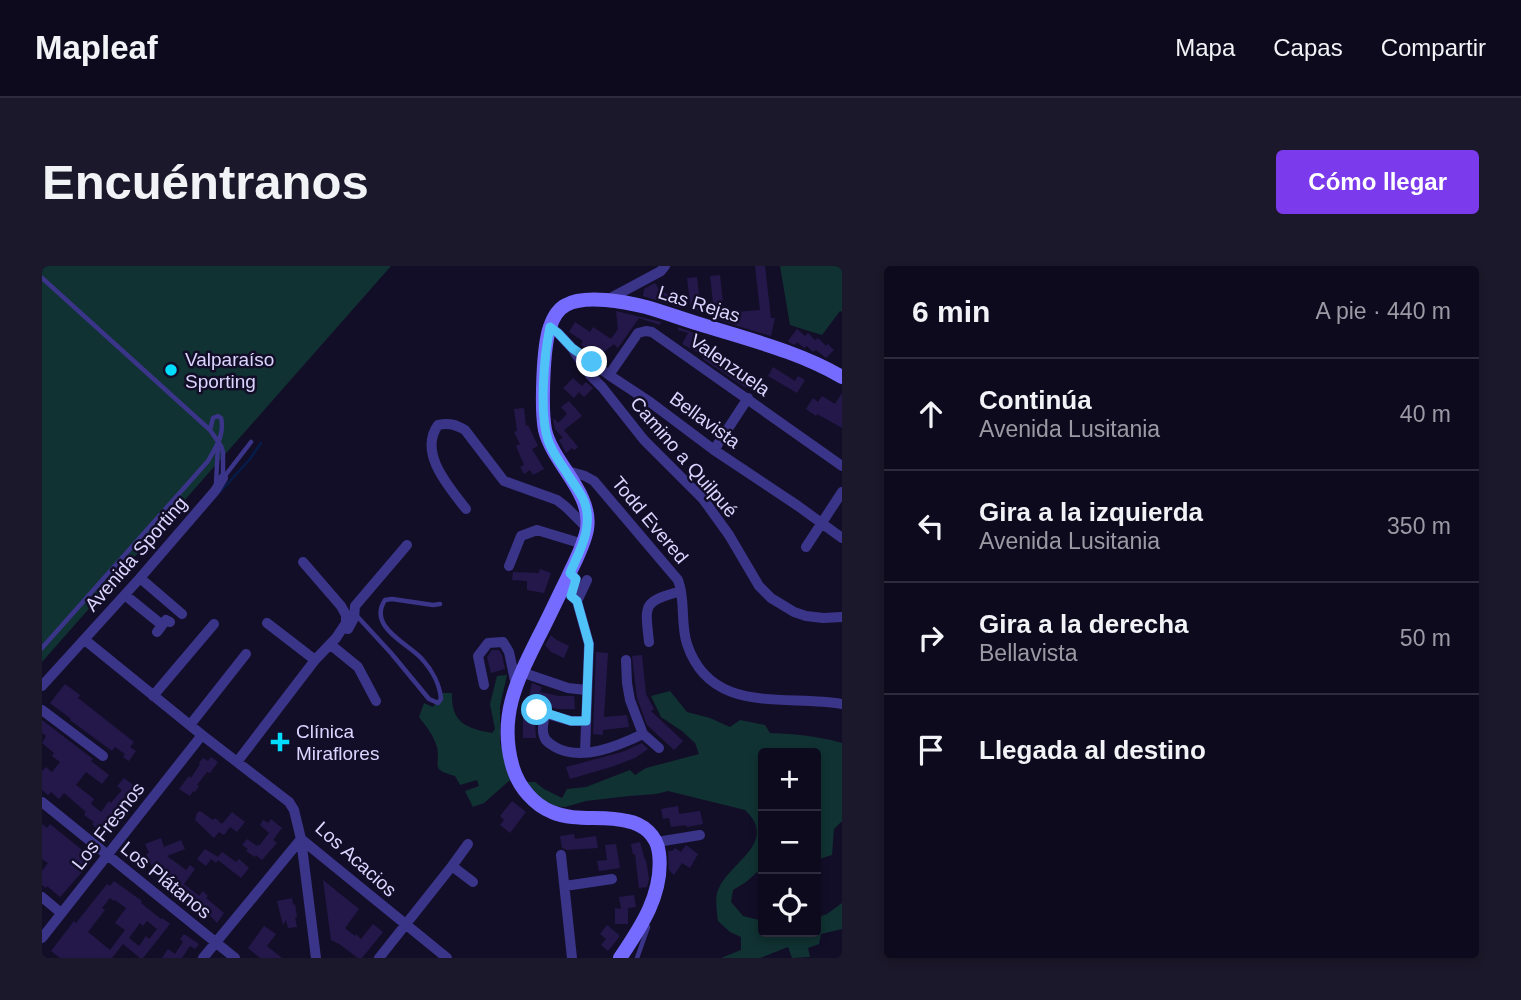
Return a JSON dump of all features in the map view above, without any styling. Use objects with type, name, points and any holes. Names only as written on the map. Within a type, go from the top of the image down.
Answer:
[{"type":"street","points":[[607,301],[661,271],[665,266]]},
{"type":"street","name":"Las Rejas","points":[[550,327],[556,314],[568,303],[584,299],[646,307],[746,338],[824,367],[842,377]]},
{"type":"street","points":[[550,327],[544,372],[544,426],[552,450],[583,498],[587,528],[583,544],[512,696],[507,732],[513,769],[524,790],[545,809],[576,817],[629,821],[646,829],[657,842],[659,883],[643,921],[620,958]]},
{"type":"street","name":"Bellavista","points":[[550,327],[572,348],[609,375],[842,538]]},
{"type":"street","name":"Valenzuela","points":[[609,375],[638,333],[652,332],[842,466]]},
{"type":"street","name":"Camino a Quilpué","points":[[572,348],[590,375],[643,440],[710,508],[759,586],[771,598],[794,612],[823,618],[842,617]]},
{"type":"street","points":[[714,450],[748,398]]},
{"type":"street","points":[[466,509],[436,466],[430,441],[438,425],[458,425],[465,430],[504,481],[557,500],[587,528]]},
{"type":"street","name":"Todd Evered","points":[[564,470],[594,481],[678,580],[682,627],[689,651],[700,670],[727,691],[750,698],[842,704]]},
{"type":"street","name":"Avenida Sporting","points":[[42,686],[140,578],[215,491],[223,478]]},
{"type":"street","points":[[806,547],[842,492]]},
{"type":"street","points":[[509,566],[522,536],[537,530],[583,544]]},
{"type":"street","points":[[237,762],[315,660],[347,630],[355,614],[355,606],[407,545]]},
{"type":"street","points":[[303,562],[344,610],[346,623],[334,642]]},
{"type":"street","points":[[570,573],[576,579],[571,595],[577,601],[589,644],[585,752]]},
{"type":"street","points":[[140,578],[182,614]]},
{"type":"street","points":[[577,601],[587,580]]},
{"type":"street","points":[[649,642],[647,608],[651,602],[681,591]]},
{"type":"street","points":[[125,595],[163,626]]},
{"type":"street","points":[[267,623],[315,660]]},
{"type":"street","points":[[153,696],[214,624]]},
{"type":"street","name":"Los Acacios","points":[[85,640],[289,802],[294,810],[301,839],[447,958]]},
{"type":"street","points":[[334,642],[358,667],[376,701]]},
{"type":"street","points":[[484,685],[478,656],[488,643],[503,642],[519,679]]},
{"type":"street","points":[[190,725],[246,654]]},
{"type":"street","points":[[626,660],[630,700],[643,734],[659,748]]},
{"type":"street","points":[[519,679],[586,690]]},
{"type":"street","points":[[42,710],[103,757]]},
{"type":"street","points":[[586,721],[571,721],[541,712],[543,735],[549,744],[563,752],[574,754],[605,749],[643,734]]},
{"type":"street","name":"Los Fresnos","points":[[42,938],[202,735]]},
{"type":"street","name":"Los Plátanos","points":[[42,802],[235,958]]},
{"type":"street","points":[[657,842],[700,835]]},
{"type":"street","points":[[203,958],[301,839]]},
{"type":"street","points":[[301,839],[316,958]]},
{"type":"street","points":[[379,958],[468,845]]},
{"type":"street","points":[[561,855],[572,958]]},
{"type":"street","points":[[452,866],[473,881]]},
{"type":"street","points":[[565,886],[612,879]]},
{"type":"street","points":[[42,897],[61,913]]},
{"type":"lane","points":[[42,278],[210,430],[222,446],[223,478]]},
{"type":"lane","points":[[210,430],[213,418],[221,418],[223,429],[219,443],[215,491]]},
{"type":"lane","name":"Avenida Sporting","points":[[223,478],[251,442]]},
{"type":"lane","points":[[42,648],[208,461],[219,443]]},
{"type":"lane","points":[[355,614],[429,699],[438,703],[441,699],[440,689],[429,668],[421,657],[391,635],[385,626],[381,610],[385,600],[392,598],[440,604]]},
{"type":"lane","points":[[638,958],[649,927],[643,921]]},
{"type":"green space","name":"Valparaíso Sporting","points":[[42,266],[391,266],[42,662]]},
{"type":"green space","points":[[780,266],[842,266],[842,312],[840,311],[822,335],[790,325]]},
{"type":"green space","points":[[507,675],[500,706],[500,743],[510,780],[484,803],[473,807],[465,791],[479,786],[477,780],[460,785],[455,776],[439,769],[436,743],[419,717],[424,703],[433,707],[442,693],[452,693],[457,718],[475,729],[492,733],[495,729],[490,704],[497,676]]},
{"type":"green space","points":[[670,691],[687,712],[730,727],[740,720],[765,725],[770,733],[842,743],[842,821],[834,829],[832,855],[821,858],[821,748],[758,748],[758,871],[733,890],[731,902],[743,916],[758,920],[758,937],[820,937],[819,944],[808,948],[810,957],[792,958],[788,947],[760,958],[721,958],[741,950],[741,937],[730,932],[718,921],[716,900],[717,892],[725,878],[755,842],[757,832],[754,821],[745,810],[668,791],[586,801],[565,807],[548,806],[526,782],[535,782],[562,798],[567,789],[586,787],[630,770],[635,775],[646,768],[699,754],[695,743],[661,717],[651,696]]},
{"type":"green space","points":[[842,903],[842,929],[821,934],[821,916]]},
{"type":"building","points":[[755,266],[765,266],[771,318],[775,318],[771,336],[715,319],[710,276],[720,275],[724,313],[760,310]]},
{"type":"building","points":[[697,277],[701,310],[691,311],[687,278]]},
{"type":"building","points":[[655,283],[660,291],[684,299],[681,308],[643,296],[644,289]]},
{"type":"building","points":[[616,311],[661,322],[660,325],[639,318],[618,348],[614,344],[601,354],[592,345],[587,349],[581,345],[583,341],[569,332],[575,322],[590,332],[593,327],[611,339],[618,329]]},
{"type":"building","points":[[678,327],[697,334],[695,342],[708,350],[714,349],[746,371],[743,375],[750,379],[746,388],[703,359],[704,356],[682,344],[688,333],[678,330]]},
{"type":"building","points":[[797,329],[805,336],[808,333],[815,340],[818,338],[834,350],[826,358],[807,346],[804,348],[797,342],[795,345],[790,343],[788,341]]},
{"type":"building","points":[[773,367],[795,381],[798,376],[805,380],[797,393],[768,376]]},
{"type":"building","points":[[573,378],[582,386],[586,382],[593,388],[584,397],[579,392],[574,398],[563,388]]},
{"type":"building","points":[[842,393],[842,428],[806,409],[813,398],[818,402],[822,396],[835,404]]},
{"type":"building","points":[[569,401],[582,416],[564,430],[578,447],[566,453],[559,440],[563,438],[555,429],[553,420],[558,423],[567,414],[561,407]]},
{"type":"building","points":[[524,408],[526,426],[528,425],[538,446],[532,449],[544,469],[533,475],[530,470],[524,474],[520,467],[524,465],[516,446],[520,444],[514,432],[517,431],[514,409]]},
{"type":"building","points":[[540,569],[551,573],[544,593],[527,590],[527,581],[512,580],[513,572],[539,573]]},
{"type":"building","points":[[551,635],[569,646],[564,658],[551,652],[545,645]]},
{"type":"building","points":[[492,650],[499,650],[505,669],[491,673],[487,657]]},
{"type":"building","points":[[596,652],[608,653],[604,717],[627,715],[629,727],[603,730],[603,735],[593,734]]},
{"type":"building","points":[[642,655],[646,694],[654,709],[651,711],[683,741],[674,750],[647,725],[637,698],[632,656]]},
{"type":"building","points":[[532,683],[542,687],[540,692],[574,696],[575,709],[532,705],[530,712],[532,722],[535,722],[536,738],[523,738],[523,713]]},
{"type":"building","points":[[65,684],[80,695],[78,698],[134,742],[130,747],[136,751],[129,761],[123,757],[125,754],[115,747],[112,751],[50,703]]},
{"type":"building","points":[[42,720],[93,759],[91,761],[109,775],[102,784],[86,772],[76,785],[94,799],[91,804],[101,812],[122,790],[117,786],[124,778],[137,788],[104,835],[92,824],[94,822],[84,815],[86,812],[64,793],[59,799],[51,792],[48,795],[42,790],[42,771],[46,767],[52,772],[60,762],[42,743],[46,736],[42,733]]},
{"type":"building","points":[[642,743],[648,749],[635,758],[570,779],[566,767],[622,752]]},
{"type":"building","points":[[211,757],[218,762],[197,785],[199,786],[195,792],[190,796],[179,789],[189,776],[191,778],[203,758],[208,761]]},
{"type":"building","points":[[512,801],[526,812],[510,833],[500,825],[504,820],[500,816]]},
{"type":"building","points":[[678,806],[679,814],[700,811],[703,824],[671,827],[669,818],[663,819],[661,809]]},
{"type":"building","points":[[200,811],[222,824],[232,812],[245,822],[237,832],[230,827],[224,835],[219,832],[214,838],[195,820]]},
{"type":"building","points":[[271,819],[282,828],[273,840],[277,843],[262,860],[246,851],[248,849],[242,845],[247,839],[259,846],[269,833],[260,825],[263,820],[268,823]]},
{"type":"building","points":[[42,824],[47,828],[50,824],[87,854],[83,859],[89,864],[60,897],[42,885],[42,871],[48,863],[42,859]]},
{"type":"building","points":[[574,834],[575,839],[596,836],[598,848],[562,848],[560,836]]},
{"type":"building","points":[[161,838],[164,847],[181,840],[185,849],[167,856],[186,870],[190,865],[195,869],[184,884],[199,896],[203,891],[208,896],[206,898],[224,913],[217,923],[200,905],[198,908],[187,899],[190,897],[180,888],[179,890],[156,875],[146,854],[149,853],[145,844]]},
{"type":"building","points":[[640,842],[649,879],[647,887],[639,888],[635,854],[631,844]]},
{"type":"building","points":[[616,844],[620,868],[599,871],[597,861],[607,860],[605,845]]},
{"type":"building","points":[[686,845],[698,854],[690,868],[682,863],[674,875],[669,870],[668,851],[675,848],[681,852]]},
{"type":"building","points":[[205,849],[218,857],[222,852],[236,862],[239,859],[249,868],[241,878],[218,860],[216,863],[211,859],[206,866],[197,859]]},
{"type":"building","points":[[323,880],[359,909],[345,928],[361,939],[373,924],[383,932],[362,958],[331,940]]},
{"type":"building","points":[[114,881],[170,924],[143,958],[123,944],[112,958],[60,958],[51,951],[107,884],[110,886]],"holes":[[[110,898],[126,908],[115,923],[125,930],[110,950],[88,932],[105,910],[102,908]],[[147,921],[157,929],[149,939],[146,936],[139,946],[129,938],[140,923],[143,926]]]},
{"type":"building","points":[[634,895],[636,907],[628,908],[628,924],[615,924],[615,908],[621,909],[619,897]]},
{"type":"building","points":[[292,898],[297,927],[288,928],[286,920],[283,925],[277,901]]},
{"type":"building","points":[[607,925],[619,935],[608,951],[601,945],[606,939],[600,934]]},
{"type":"building","points":[[264,926],[276,934],[267,946],[282,958],[260,958],[248,948]]},
{"type":"building","points":[[184,934],[199,944],[195,949],[190,946],[182,958],[162,958],[168,949],[175,954],[183,942],[180,939]]},
{"type":"waterway","points":[[220,492],[261,443]]},
{"type":"place","name":"Valparaíso Sporting","points":[[171,370]]},
{"type":"place","name":"Clínica Miraflores","points":[[280,742]]},
{"type":"route","points":[[537,710],[571,721],[586,721],[589,666],[589,644],[577,601],[571,596],[576,579],[570,573],[587,528],[586,508],[583,498],[552,450],[544,426],[544,372],[550,327],[592,362]]}]
